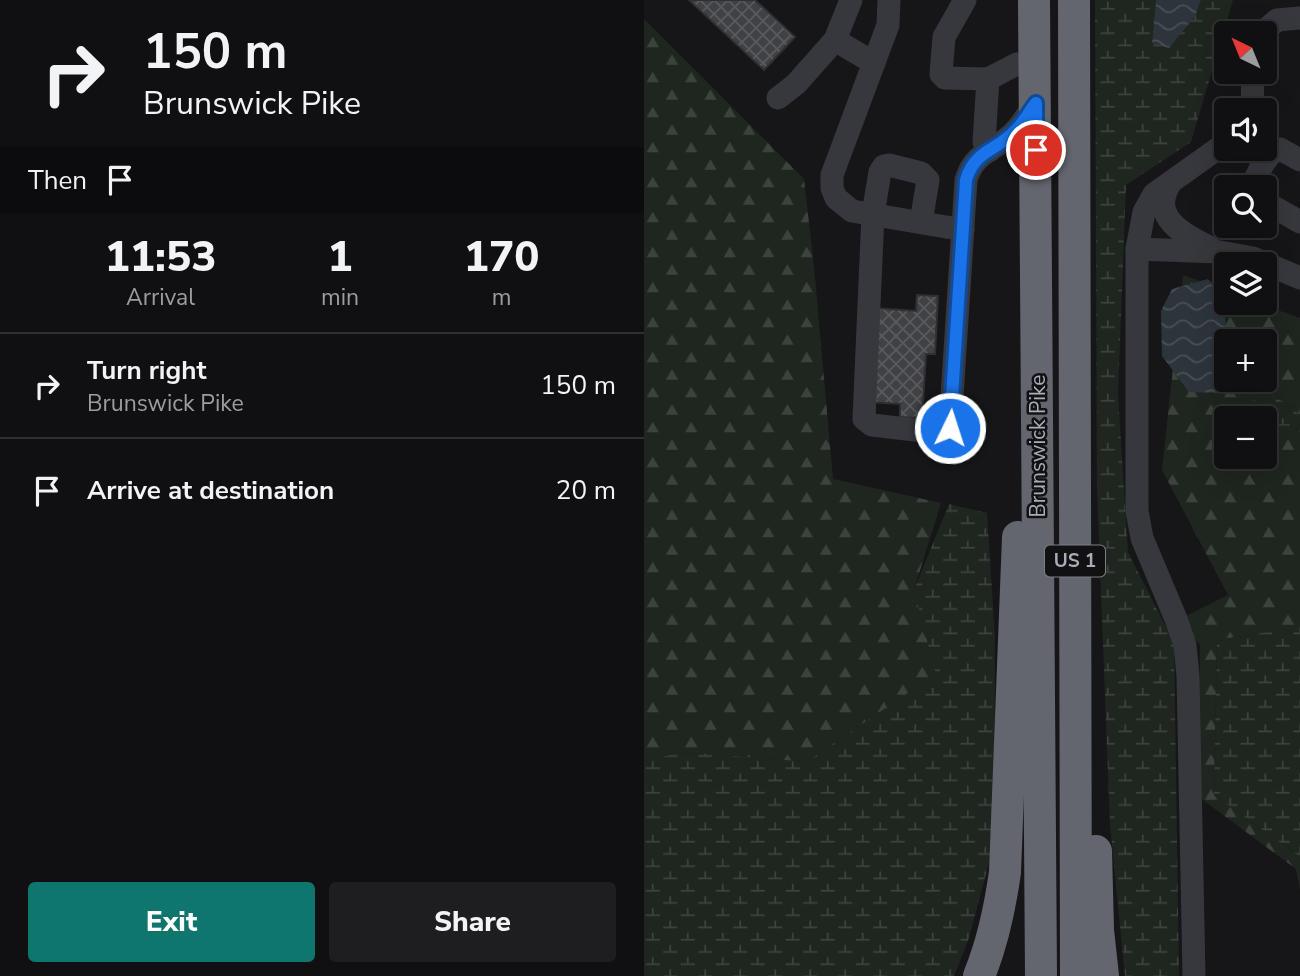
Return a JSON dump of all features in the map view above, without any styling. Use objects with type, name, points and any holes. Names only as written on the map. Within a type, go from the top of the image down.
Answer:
[{"type":"highway","name":"Brunswick Pike","points":[[1034,0],[1041,976]]},
{"type":"highway","name":"Brunswick Pike","points":[[1074,0],[1076,976]]},
{"type":"highway","points":[[1074,146],[1091,571],[1098,930],[1102,976]]},
{"type":"highway","points":[[979,976],[993,938],[1005,872],[1018,536],[1036,197]]},
{"type":"lane","points":[[778,99],[796,84],[835,40],[851,0]]},
{"type":"lane","points":[[889,0],[888,25],[832,175],[832,188],[836,198],[852,211],[963,229]]},
{"type":"lane","points":[[965,0],[944,37],[942,77],[988,79],[1017,64],[1035,62]]},
{"type":"lane","points":[[1277,21],[1300,18]]},
{"type":"lane","points":[[835,40],[874,63]]},
{"type":"lane","points":[[988,79],[984,142],[989,151]]},
{"type":"lane","points":[[921,222],[928,180],[921,173],[884,166],[880,172],[873,214],[864,419],[872,425],[941,433],[950,428],[966,180],[974,160],[1016,131],[1036,103]]},
{"type":"lane","points":[[1257,175],[1274,150],[1280,149],[1300,160]]},
{"type":"lane","points":[[1194,976],[1188,676],[1185,645],[1142,538],[1137,511],[1137,249],[1143,212],[1154,194],[1214,151]]},
{"type":"lane","points":[[1173,179],[1164,196],[1164,208],[1170,222],[1182,234],[1220,252]]},
{"type":"lane","points":[[1277,209],[1300,222]]},
{"type":"lane","points":[[1137,249],[1220,252]]},
{"type":"lane","points":[[1277,268],[1300,278]]},
{"type":"green space","points":[[1095,0],[1156,0],[1152,43],[1195,16],[1201,0],[1233,0],[1227,21],[1214,21],[1214,64],[1191,142],[1126,185],[1118,395],[1128,552],[1174,643],[1179,976],[1125,976],[1110,825],[1097,490]]},
{"type":"green space","points":[[644,19],[804,179],[833,479],[941,503],[914,590],[937,674],[806,762],[683,752],[644,761]]},
{"type":"green space","points":[[1183,275],[1214,286],[1214,315],[1277,315],[1277,310],[1300,318],[1300,410],[1280,400],[1274,392],[1277,392],[1277,329],[1214,329],[1214,392],[1254,392],[1253,399],[1256,406],[1214,406],[1214,469],[1277,469],[1277,425],[1293,426],[1300,432],[1300,627],[1217,640],[1214,795],[1300,857],[1300,890],[1296,869],[1199,797],[1200,645],[1182,618],[1228,595],[1162,470]]},
{"type":"green space","points":[[1254,392],[1274,392],[1280,400],[1300,410],[1300,432],[1292,426],[1277,425],[1277,406],[1256,406],[1253,399]]},
{"type":"green space","points":[[949,504],[987,513],[995,637],[994,844],[969,938],[954,976],[644,976],[644,761],[683,752],[806,762],[936,674],[914,590]]},
{"type":"green space","points":[[1300,627],[1300,857],[1214,795],[1217,640]]},
{"type":"water","points":[[1156,0],[1201,0],[1195,16],[1169,48],[1152,43]]},
{"type":"water","points":[[1208,279],[1214,285],[1214,315],[1225,315],[1226,329],[1214,329],[1214,392],[1221,393],[1189,392],[1162,356],[1161,311],[1172,289]]},
{"type":"building","points":[[689,0],[755,0],[795,37],[764,70]]},
{"type":"building","points":[[917,295],[938,296],[935,354],[926,354],[922,418],[900,417],[900,404],[870,402],[875,308],[916,311]]},
{"type":"route","points":[[950,428],[966,180],[969,170],[974,160],[1016,131],[1036,103],[1036,150]]}]
